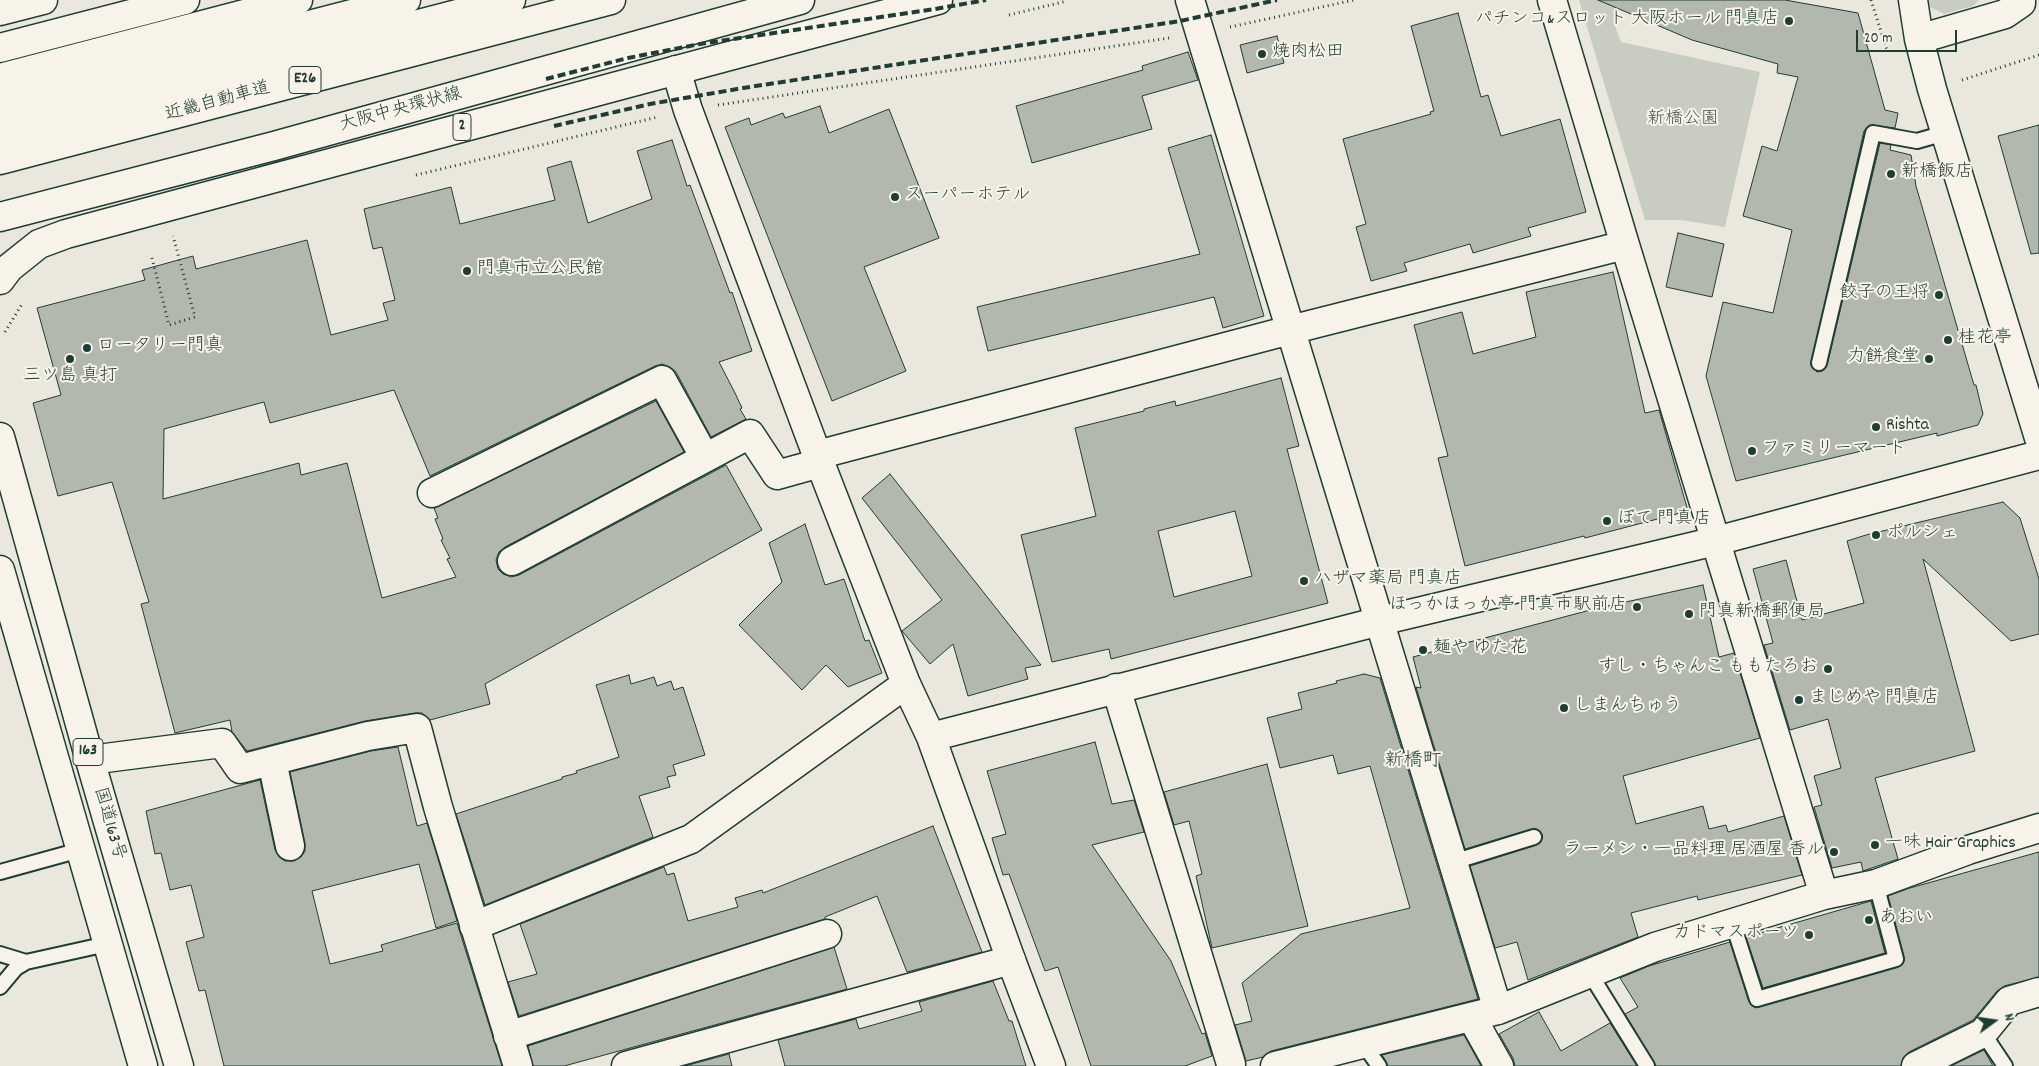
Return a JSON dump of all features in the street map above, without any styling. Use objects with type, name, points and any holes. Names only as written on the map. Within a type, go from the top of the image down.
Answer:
[{"type":"main road","points":[[0,11],[43,0]]},
{"type":"main road","points":[[0,48],[185,0]]},
{"type":"main road","points":[[0,78],[298,0]]},
{"type":"main road","points":[[0,105],[406,0]]},
{"type":"main road","points":[[0,133],[511,0]]},
{"type":"main road","name":"近畿自動車道","points":[[0,160],[611,0]]},
{"type":"main road","name":"大阪中央環状線","points":[[0,216],[274,146],[800,0]]},
{"type":"main road","name":"2","points":[[0,280],[9,268],[39,244],[66,234],[938,0]]},
{"type":"main road","points":[[1190,0],[1498,1010]]},
{"type":"main road","points":[[1552,0],[1824,896]]},
{"type":"main road","points":[[1902,0],[1919,40]]},
{"type":"main road","points":[[1913,0],[1919,40],[1945,133],[2039,438]]},
{"type":"main road","points":[[1919,40],[2005,14],[2021,3],[2021,0]]},
{"type":"main road","points":[[676,70],[688,110],[819,459],[906,684],[931,737],[1051,1066]]},
{"type":"main road","points":[[512,561],[750,434],[777,475],[819,459],[1290,330],[1625,245]]},
{"type":"main road","points":[[432,493],[662,380],[705,458]]},
{"type":"main road","name":"国道163号","points":[[0,437],[90,760],[179,1066]]},
{"type":"main road","points":[[931,737],[1380,620],[1716,540],[2039,455]]},
{"type":"main road","name":"国道163号","points":[[0,570],[143,1066]]},
{"type":"main road","points":[[474,926],[692,839],[906,684]]},
{"type":"main road","points":[[1116,688],[1230,1065]]},
{"type":"main road","points":[[90,760],[222,743],[240,769],[368,736],[417,728],[438,807],[518,1066]]},
{"type":"main road","points":[[272,761],[290,846]]},
{"type":"main road","points":[[1275,1066],[1372,1055],[1498,1010],[1655,947],[1824,896],[1876,884],[1968,850],[2039,828]]},
{"type":"main road","points":[[508,1036],[827,934]]},
{"type":"main road","points":[[626,1066],[1011,960]]},
{"type":"main road","points":[[1916,1066],[1983,1032],[2009,1001],[2039,992]]},
{"type":"main road","points":[[1472,1018],[1500,1066]]},
{"type":"lane","points":[[1819,363],[1873,133],[1917,141],[1945,133]]},
{"type":"lane","points":[[1453,862],[1534,837]]},
{"type":"lane","points":[[0,872],[80,850]]},
{"type":"lane","points":[[1733,924],[1757,999],[1896,959],[1876,884]]},
{"type":"lane","points":[[0,987],[16,968],[26,962],[107,944]]},
{"type":"lane","points":[[0,954],[26,962]]},
{"type":"lane","points":[[1589,972],[1647,1066]]},
{"type":"lane","points":[[1983,1032],[2004,1066]]},
{"type":"path","points":[[411,176],[688,110],[1200,33],[1354,0]]},
{"type":"path","points":[[1010,15],[1067,1]]},
{"type":"path","points":[[1954,82],[2039,55]]},
{"type":"path","points":[[152,258],[169,325],[195,317],[172,234],[182,232]]},
{"type":"green space","name":"新橋公園","points":[[1579,0],[1618,0],[1614,23],[1621,42],[1760,72],[1725,227],[1681,220],[1645,220]]},
{"type":"green space","points":[[1929,0],[1979,0],[1973,6],[1944,14],[1930,7]]},
{"type":"building","points":[[1598,0],[1785,0],[1858,13],[1885,110],[1898,113],[1895,128],[1871,125],[1864,131],[1811,365],[1817,372],[1822,371],[1827,365],[1880,143],[1891,145],[1890,150],[1911,155],[1916,186],[1974,385],[1976,385],[1983,414],[1978,425],[1736,481],[1706,376],[1723,302],[1773,313],[1792,230],[1743,216],[1762,146],[1777,151],[1798,77],[1777,73],[1778,64],[1692,40]]},
{"type":"building","points":[[1458,13],[1481,97],[1488,95],[1501,136],[1560,119],[1586,212],[1528,228],[1531,236],[1473,253],[1470,244],[1404,263],[1407,271],[1371,281],[1356,227],[1366,224],[1343,139],[1431,114],[1430,112],[1434,111],[1411,26]]},
{"type":"building","points":[[1277,36],[1284,63],[1247,73],[1240,45]]},
{"type":"building","points":[[1188,52],[1198,80],[1142,96],[1152,129],[1032,163],[1016,106],[1143,70],[1142,66]]},
{"type":"building","points":[[820,106],[829,133],[889,109],[939,238],[864,267],[906,371],[832,401],[725,127],[749,118],[751,125],[783,113],[785,118]]},
{"type":"building","points":[[2039,125],[2039,253],[2031,254],[1998,136]]},
{"type":"building","points":[[1211,135],[1264,316],[1223,328],[1214,297],[988,351],[977,307],[1200,254],[1168,148]]},
{"type":"building","points":[[672,140],[687,186],[690,185],[730,293],[732,292],[752,351],[719,362],[746,419],[711,437],[676,372],[662,364],[430,476],[394,390],[270,423],[264,402],[164,429],[163,499],[299,463],[301,475],[347,463],[382,598],[456,577],[447,559],[450,558],[441,540],[443,539],[435,519],[438,518],[434,508],[656,401],[684,452],[505,547],[499,552],[496,560],[498,569],[503,574],[511,577],[519,575],[726,465],[762,530],[485,684],[490,704],[430,720],[422,713],[415,713],[365,721],[247,751],[232,732],[230,720],[175,733],[141,604],[149,602],[112,482],[58,496],[33,403],[61,395],[37,308],[145,280],[142,270],[193,256],[196,269],[307,240],[331,335],[388,320],[383,303],[395,300],[382,247],[373,249],[364,209],[451,187],[460,224],[555,200],[547,168],[571,161],[588,223],[652,199],[637,151]]},
{"type":"building","points":[[1678,233],[1724,244],[1712,297],[1666,287]]},
{"type":"building","points":[[1613,272],[1645,413],[1659,410],[1688,511],[1585,538],[1584,536],[1465,566],[1438,458],[1448,456],[1414,325],[1462,312],[1473,354],[1536,337],[1526,292]]},
{"type":"building","points":[[1281,378],[1299,446],[1287,449],[1328,603],[1111,659],[1109,649],[1052,662],[1021,535],[1096,516],[1075,428],[1144,411],[1144,409],[1175,401],[1176,406]],"holes":[[[1235,511],[1252,576],[1174,597],[1158,531]]]},
{"type":"building","points":[[890,474],[1041,665],[1025,668],[1028,679],[968,696],[953,644],[930,664],[902,631],[942,600],[862,498]]},
{"type":"building","points":[[2003,502],[2020,518],[2039,579],[2039,634],[2011,641],[1923,559],[1975,751],[1875,778],[1898,859],[1863,871],[1861,862],[1832,868],[1814,807],[1822,805],[1814,776],[1841,768],[1828,719],[1790,730],[1764,645],[1773,643],[1753,569],[1786,560],[1802,620],[1864,603],[1847,541]]},
{"type":"building","points":[[805,524],[825,585],[844,579],[865,641],[869,640],[882,673],[848,687],[826,665],[802,690],[739,625],[782,582],[769,543]]},
{"type":"building","points":[[1703,585],[1719,657],[1734,653],[1760,738],[1623,776],[1636,824],[1703,806],[1709,829],[1726,825],[1728,832],[1784,816],[1802,875],[1698,900],[1697,896],[1631,913],[1638,937],[1528,980],[1517,942],[1495,948],[1470,866],[1537,845],[1542,839],[1542,834],[1536,829],[1531,829],[1465,849],[1416,687],[1421,688],[1413,657],[1594,609]]},
{"type":"building","points":[[1364,674],[1380,678],[1478,999],[1271,1051],[1263,1057],[1246,1061],[1235,1025],[1252,1021],[1242,983],[1301,934],[1410,908],[1370,766],[1338,774],[1333,755],[1280,768],[1267,718],[1302,709],[1298,693]]},
{"type":"building","points":[[629,675],[631,684],[654,677],[657,686],[671,681],[674,690],[683,687],[705,755],[673,765],[676,775],[667,777],[670,787],[639,796],[653,837],[485,905],[456,814],[562,779],[562,777],[577,773],[576,771],[619,757],[596,685]]},
{"type":"building","points":[[1095,742],[1112,804],[1134,800],[1144,832],[1092,845],[1171,961],[1202,1034],[1205,1033],[1212,1056],[1185,1066],[1091,1066],[1058,967],[1045,971],[1009,874],[1003,875],[992,838],[1006,834],[987,771]]},
{"type":"building","points":[[398,747],[417,826],[427,823],[457,921],[436,928],[419,864],[312,891],[330,964],[383,951],[381,945],[457,923],[502,1066],[224,1066],[205,990],[199,991],[186,942],[204,937],[191,885],[170,890],[161,853],[155,854],[146,811],[260,780],[275,850],[279,857],[285,861],[294,861],[301,857],[305,851],[305,843],[290,772],[371,751]]},
{"type":"building","points":[[1267,764],[1308,926],[1212,948],[1196,876],[1202,874],[1189,821],[1174,825],[1164,792]]},
{"type":"building","points":[[933,826],[982,952],[907,972],[877,896],[825,917],[825,919],[519,1016],[508,982],[537,974],[520,924],[664,867],[667,875],[674,873],[688,921],[738,907],[735,898],[762,890],[763,893]]},
{"type":"building","points":[[2039,852],[2039,977],[2004,986],[1997,991],[1973,1020],[1909,1052],[1903,1058],[1901,1066],[1656,1066],[1625,1014],[1638,1007],[1620,978],[1649,966],[1730,942],[1749,1002],[1755,1008],[1898,967],[1904,962],[1904,957],[1888,896],[1910,888]]},
{"type":"building","points":[[1871,901],[1885,953],[1763,988],[1746,937]]},
{"type":"building","points":[[834,947],[847,989],[564,1066],[533,1066],[528,1046]]},
{"type":"building","points":[[993,981],[1009,1021],[1012,1021],[1026,1066],[785,1066],[778,1040],[856,1019],[859,1029],[922,1011],[919,1002]]},
{"type":"building","points":[[1539,1012],[1561,1051],[1610,1023],[1637,1066],[1515,1066],[1513,1058],[1499,1034]]},
{"type":"building","points":[[1464,1035],[1481,1066],[1388,1066],[1382,1055]]},
{"type":"building","points":[[1984,1050],[1993,1066],[1951,1066]]},
{"type":"building","points":[[729,1054],[732,1066],[685,1066]]},
{"type":"railway","points":[[546,79],[628,58],[700,44],[986,0]]},
{"type":"railway","points":[[554,126],[650,104],[1180,21],[1277,0]]},
{"type":"place","name":"パチンコ&スロット 大阪ホール 門真店","points":[[1789,21]]},
{"type":"place","name":"焼肉松田","points":[[1262,54]]},
{"type":"place","name":"新橋飯店","points":[[1891,174]]},
{"type":"place","name":"スーパーホテル","points":[[895,197]]},
{"type":"place","name":"門真市立公民館","points":[[467,271]]},
{"type":"place","name":"餃子の王将","points":[[1939,295]]},
{"type":"place","name":"桂花亭","points":[[1948,340]]},
{"type":"place","name":"ロータリー門真","points":[[87,348]]},
{"type":"place","name":"三ツ島 真打","points":[[70,359]]},
{"type":"place","name":"力餅食堂","points":[[1929,359]]},
{"type":"place","name":"Rishta","points":[[1876,427]]},
{"type":"place","name":"ファミリーマート","points":[[1752,451]]},
{"type":"place","name":"ぼて 門真店","points":[[1607,521]]},
{"type":"place","name":"ポルシェ","points":[[1876,535]]},
{"type":"place","name":"ハザマ薬局 門真店","points":[[1304,581]]},
{"type":"place","name":"ほっかほっか亭 門真市駅前店","points":[[1637,607]]},
{"type":"place","name":"門真新橋郵便局","points":[[1689,614]]},
{"type":"place","name":"麺や ゆた花","points":[[1423,650]]},
{"type":"place","name":"すし・ちゃんこ ももたろお","points":[[1828,669]]},
{"type":"place","name":"まじめや 門真店","points":[[1799,700]]},
{"type":"place","name":"しまんちゅう","points":[[1564,708]]},
{"type":"place","name":"一味 Hair Graphics","points":[[1875,845]]},
{"type":"place","name":"ラーメン・一品料理 居酒屋 香ル","points":[[1834,852]]},
{"type":"place","name":"あおい","points":[[1869,920]]},
{"type":"place","name":"カドマスポーツ","points":[[1809,935]]},
{"type":"district","name":"新橋町","points":[[1413,762]]}]
